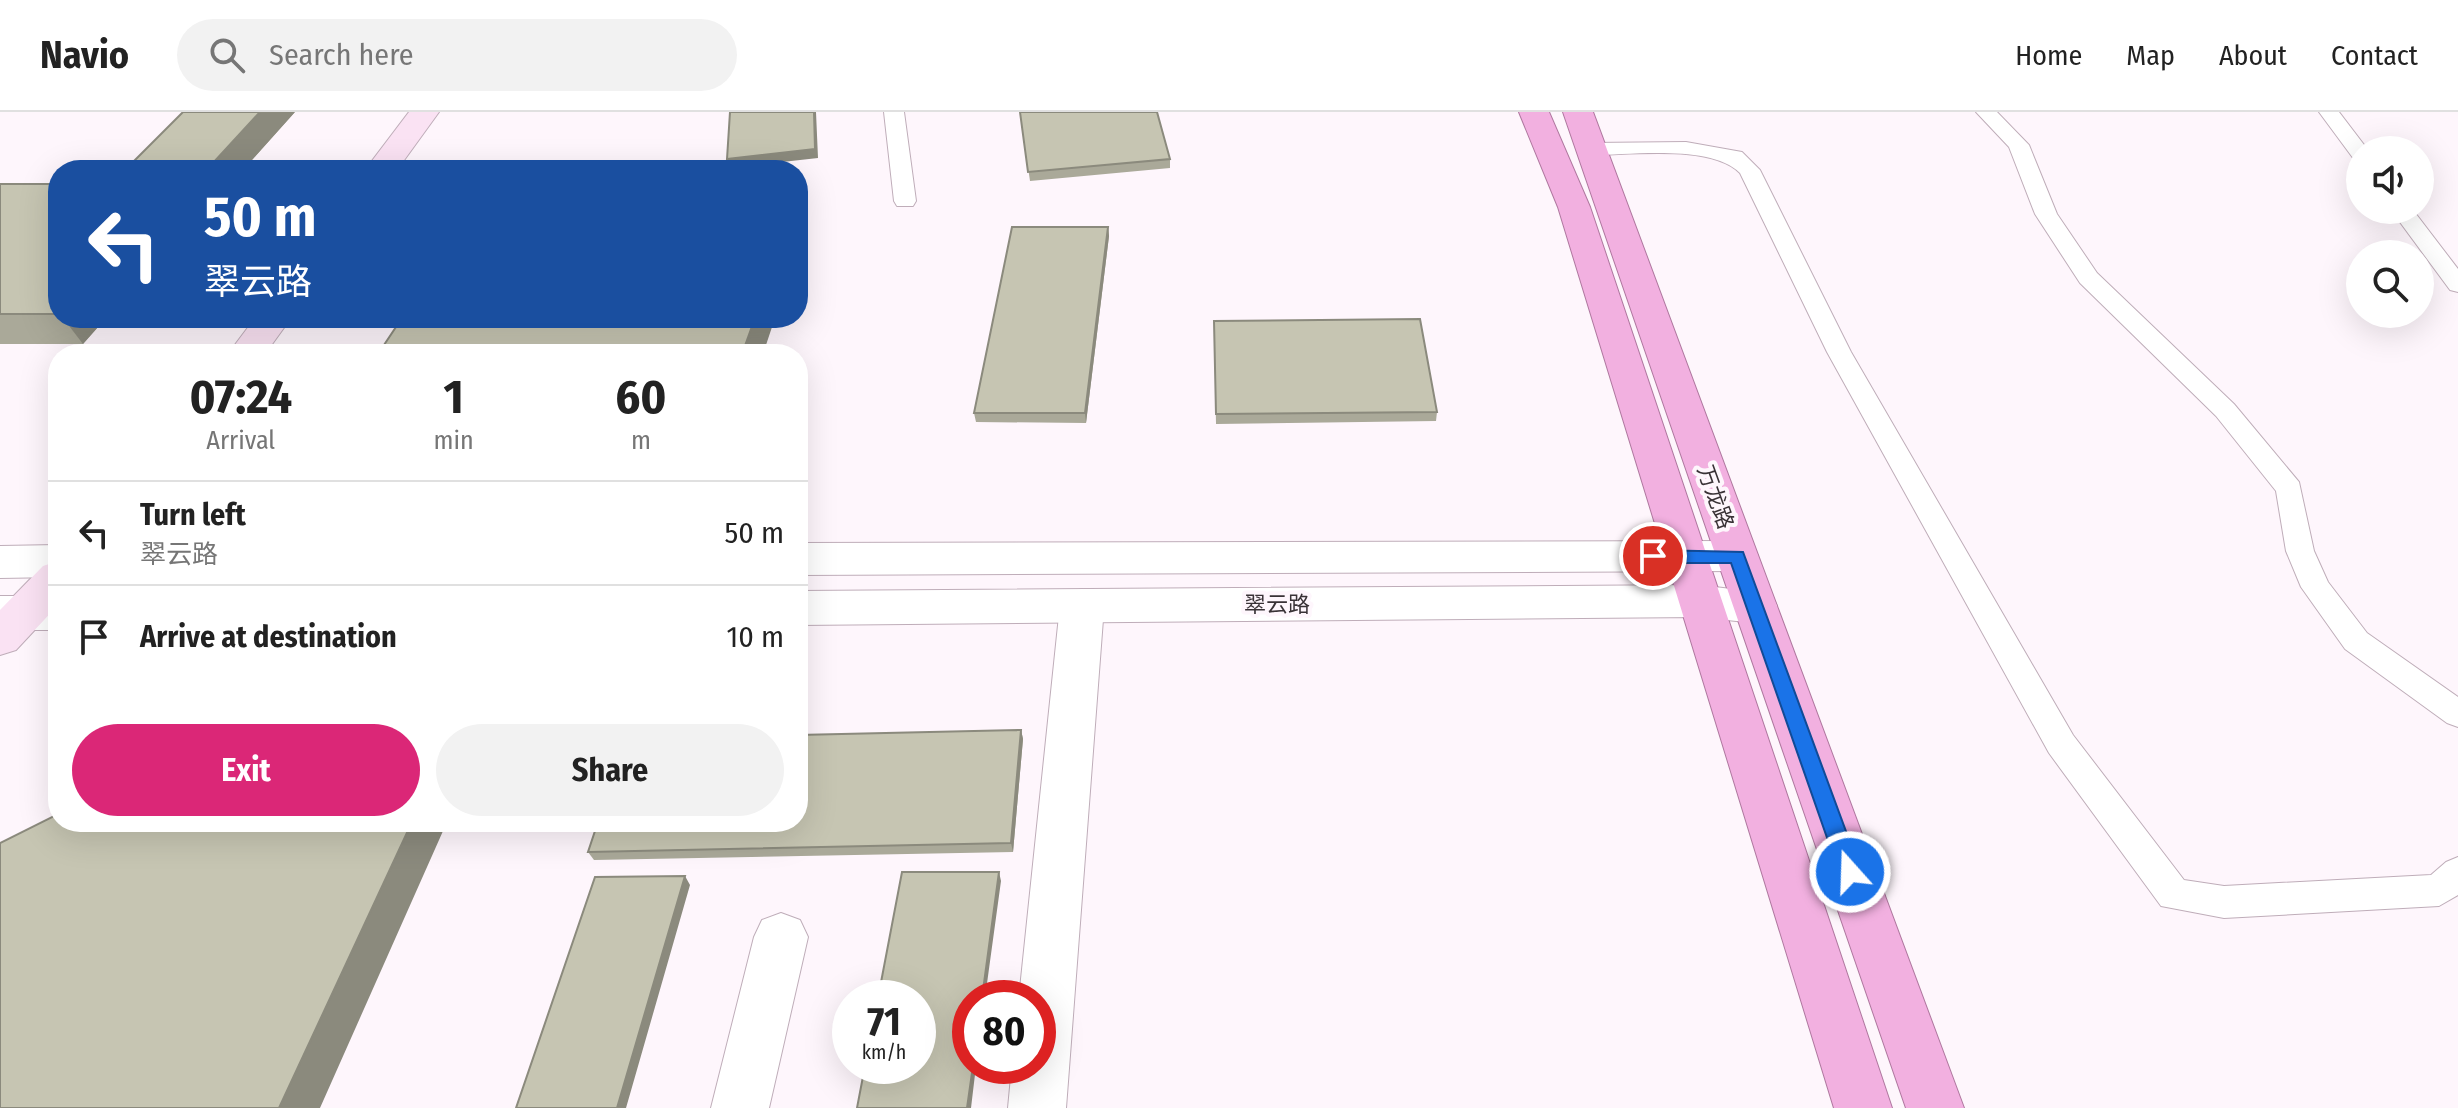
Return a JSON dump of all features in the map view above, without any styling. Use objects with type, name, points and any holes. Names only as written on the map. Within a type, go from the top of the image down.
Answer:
[{"type":"highway","points":[[1534,112],[1574,207],[1863,1108]]},
{"type":"highway","name":"万龙路","points":[[1584,130],[1935,1108]]},
{"type":"main road","points":[[388,160],[424,112]]},
{"type":"main road","points":[[20,619],[48,588]]},
{"type":"street","points":[[808,559],[1737,556]]},
{"type":"street","points":[[0,562],[48,561]]},
{"type":"street","name":"翠云路","points":[[808,608],[1699,601],[1755,606]]},
{"type":"street","points":[[1037,1108],[1082,606]]},
{"type":"street","points":[[740,1108],[781,937]]},
{"type":"lane","points":[[894,112],[905,201]]},
{"type":"lane","points":[[1986,112],[2019,145],[2046,214],[2088,278],[2225,410],[2289,489],[2300,551],[2316,587],[2356,641],[2458,714]]},
{"type":"lane","points":[[2329,112],[2347,136]]},
{"type":"lane","points":[[1584,130],[1735,156],[1749,170],[1839,352],[2061,744],[2174,895],[2224,902],[2439,890],[2458,873]]},
{"type":"lane","points":[[2412,224],[2458,285]]},
{"type":"building","points":[[183,112],[260,112],[216,160],[135,160]]},
{"type":"building","points":[[730,112],[814,112],[815,149],[727,159]]},
{"type":"building","points":[[1020,112],[1157,112],[1170,159],[1028,172]]},
{"type":"building","points":[[0,184],[48,184],[48,314],[0,314]]},
{"type":"building","points":[[1012,227],[1108,227],[1085,413],[974,413]]},
{"type":"building","points":[[1420,319],[1437,412],[1216,414],[1214,321]]},
{"type":"building","points":[[395,328],[751,328],[746,344],[385,344]]},
{"type":"building","points":[[1021,730],[1011,843],[588,852],[595,832],[808,832],[808,735]]},
{"type":"building","points":[[48,819],[48,832],[407,832],[279,1108],[0,1108],[0,843]]},
{"type":"building","points":[[902,872],[999,872],[984,980],[952,980],[952,1084],[970,1084],[967,1108],[857,1108],[862,1084],[936,1084],[936,980],[881,980]]},
{"type":"building","points":[[685,876],[617,1108],[516,1108],[595,877]]},
{"type":"route","points":[[1653,556],[1737,556],[1850,872]]}]
